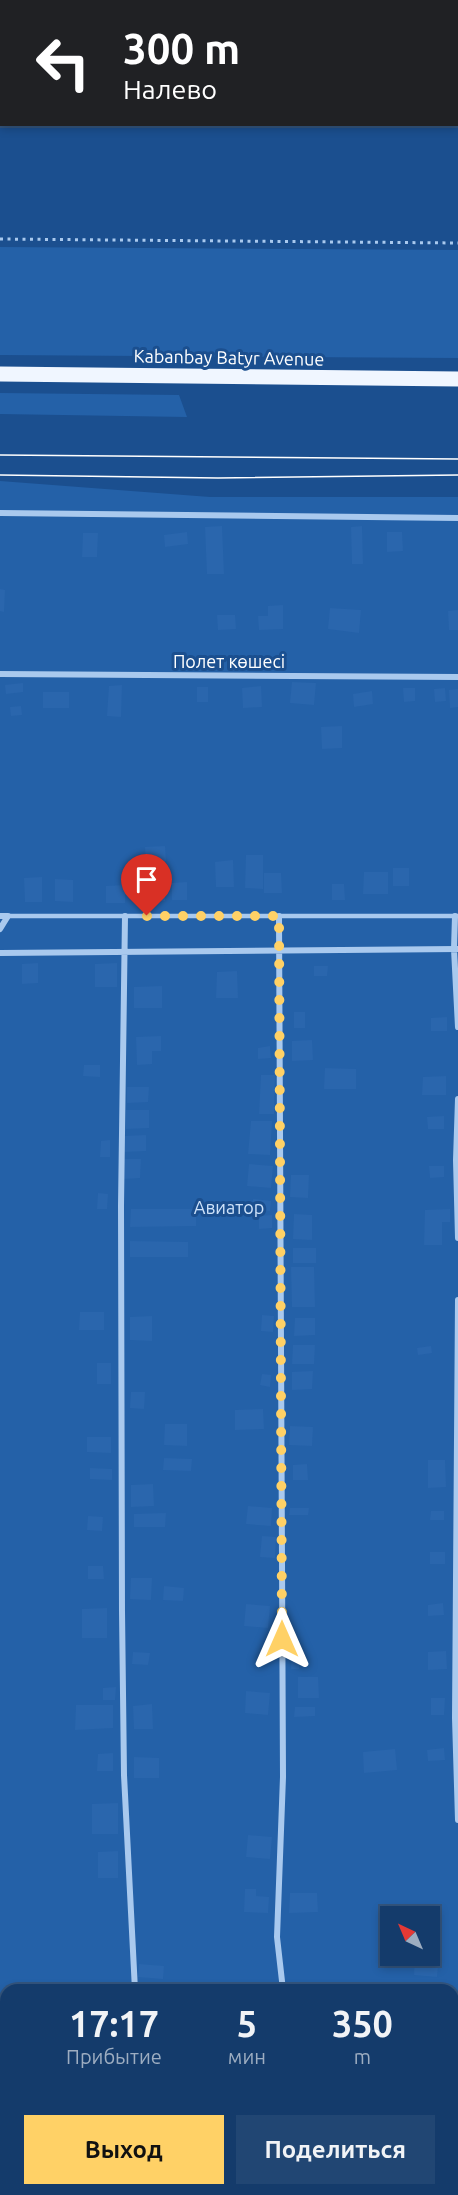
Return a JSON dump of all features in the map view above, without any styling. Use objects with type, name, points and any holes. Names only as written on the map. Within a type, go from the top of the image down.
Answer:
[{"type":"main road","name":"Kabanbay Batyr Avenue","points":[[0,374],[458,379]]},
{"type":"street","points":[[0,513],[458,518]]},
{"type":"street","name":"Полет көшесі","points":[[0,674],[458,677]]},
{"type":"street","points":[[0,916],[8,916]]},
{"type":"street","points":[[0,928],[8,916]]},
{"type":"street","points":[[125,916],[122,1623],[124,1775],[135,1984]]},
{"type":"street","points":[[279,916],[283,1777],[277,1937],[282,1984]]},
{"type":"street","points":[[457,916],[458,1027]]},
{"type":"street","points":[[0,952],[124,950],[279,952],[456,949]]},
{"type":"street","points":[[458,1099],[456,1160],[458,1238]]},
{"type":"street","points":[[458,1300],[455,1706],[458,1820]]},
{"type":"lane","points":[[8,916],[457,916]]},
{"type":"path","points":[[0,239],[458,243]]},
{"type":"green space","points":[[0,247],[458,250],[458,358],[0,355]]},
{"type":"green space","points":[[0,393],[179,395],[187,417],[0,414]]},
{"type":"green space","name":"Авиатор","points":[[0,481],[210,497],[458,497],[458,1984],[0,1984]]},
{"type":"building","points":[[222,526],[224,574],[207,574],[205,527]]},
{"type":"building","points":[[362,526],[363,564],[352,564],[351,527]]},
{"type":"building","points":[[187,532],[188,544],[165,547],[164,535]]},
{"type":"building","points":[[387,532],[402,532],[403,551],[387,552]]},
{"type":"building","points":[[83,533],[98,533],[97,557],[82,557]]},
{"type":"building","points":[[0,589],[5,590],[4,612],[0,611]]},
{"type":"building","points":[[283,605],[283,629],[259,630],[258,616],[268,616],[268,606]]},
{"type":"building","points":[[330,608],[361,610],[359,633],[328,629]]},
{"type":"building","points":[[458,610],[458,630],[449,630],[448,611]]},
{"type":"building","points":[[217,615],[235,615],[236,629],[218,630]]},
{"type":"building","points":[[292,682],[316,683],[314,705],[290,703]]},
{"type":"building","points":[[23,683],[23,692],[6,694],[5,685]]},
{"type":"building","points":[[122,685],[121,717],[107,716],[109,686]]},
{"type":"building","points":[[261,686],[262,707],[243,708],[242,688]]},
{"type":"building","points":[[197,687],[208,687],[208,702],[197,702]]},
{"type":"building","points":[[403,688],[415,688],[415,701],[404,702]]},
{"type":"building","points":[[445,688],[446,701],[435,702],[434,689]]},
{"type":"building","points":[[458,689],[458,707],[450,708],[449,690]]},
{"type":"building","points":[[372,691],[373,704],[354,707],[353,694]]},
{"type":"building","points":[[43,692],[69,692],[69,708],[43,708]]},
{"type":"building","points":[[21,706],[22,715],[11,716],[10,707]]},
{"type":"building","points":[[342,726],[342,748],[322,749],[321,727]]},
{"type":"building","points":[[165,846],[166,861],[146,863],[145,847]]},
{"type":"building","points":[[246,855],[263,855],[263,889],[245,888]]},
{"type":"building","points":[[233,860],[234,887],[216,887],[215,862]]},
{"type":"building","points":[[393,868],[409,868],[409,886],[393,886]]},
{"type":"building","points":[[364,872],[388,872],[388,894],[363,894]]},
{"type":"building","points":[[264,873],[281,873],[282,893],[264,893]]},
{"type":"building","points":[[42,877],[42,902],[25,902],[24,878]]},
{"type":"building","points":[[55,879],[73,880],[73,902],[55,901]]},
{"type":"building","points":[[140,882],[165,882],[165,901],[139,901]]},
{"type":"building","points":[[187,882],[187,900],[172,900],[172,883]]},
{"type":"building","points":[[332,884],[344,884],[345,900],[332,900]]},
{"type":"building","points":[[125,885],[125,903],[106,903],[106,886]]},
{"type":"building","points":[[38,963],[38,983],[22,984],[22,964]]},
{"type":"building","points":[[117,963],[117,987],[95,987],[95,964]]},
{"type":"building","points":[[314,966],[328,966],[327,976],[314,976]]},
{"type":"building","points":[[237,971],[238,998],[216,998],[217,972]]},
{"type":"building","points":[[162,986],[162,1008],[134,1008],[134,987]]},
{"type":"building","points":[[294,1012],[305,1012],[305,1028],[294,1028]]},
{"type":"building","points":[[447,1017],[447,1031],[431,1031],[431,1018]]},
{"type":"building","points":[[161,1036],[161,1051],[152,1051],[152,1064],[137,1065],[136,1037]]},
{"type":"building","points":[[312,1040],[313,1060],[292,1061],[292,1041]]},
{"type":"building","points":[[270,1046],[271,1058],[258,1059],[258,1048]]},
{"type":"building","points":[[84,1065],[100,1065],[100,1077],[83,1076]]},
{"type":"building","points":[[325,1068],[356,1069],[356,1089],[324,1089]]},
{"type":"building","points":[[261,1075],[275,1075],[274,1114],[259,1114]]},
{"type":"building","points":[[446,1076],[446,1095],[422,1095],[423,1077]]},
{"type":"building","points":[[127,1087],[149,1087],[148,1102],[127,1103]]},
{"type":"building","points":[[126,1110],[149,1110],[149,1128],[126,1129]]},
{"type":"building","points":[[444,1116],[444,1129],[428,1129],[427,1117]]},
{"type":"building","points":[[251,1121],[272,1121],[270,1155],[248,1154]]},
{"type":"building","points":[[146,1135],[146,1151],[124,1152],[125,1136]]},
{"type":"building","points":[[110,1140],[110,1157],[100,1157],[101,1141]]},
{"type":"building","points":[[123,1159],[141,1159],[140,1178],[123,1179]]},
{"type":"building","points":[[249,1164],[273,1166],[271,1188],[247,1186]]},
{"type":"building","points":[[429,1166],[444,1166],[444,1177],[430,1178]]},
{"type":"building","points":[[291,1175],[309,1175],[308,1198],[290,1197]]},
{"type":"building","points":[[98,1193],[108,1194],[107,1209],[97,1209]]},
{"type":"building","points":[[253,1199],[271,1201],[270,1211],[252,1209]]},
{"type":"building","points":[[131,1209],[196,1209],[196,1226],[130,1227]]},
{"type":"building","points":[[450,1209],[450,1222],[442,1222],[442,1245],[424,1245],[425,1210]]},
{"type":"building","points":[[294,1214],[312,1215],[312,1240],[293,1239]]},
{"type":"building","points":[[272,1215],[272,1228],[259,1229],[259,1216]]},
{"type":"building","points":[[130,1241],[188,1242],[188,1257],[130,1257]]},
{"type":"building","points":[[293,1248],[316,1248],[316,1263],[293,1263]]},
{"type":"building","points":[[291,1267],[314,1267],[315,1307],[292,1307]]},
{"type":"building","points":[[80,1312],[104,1312],[104,1330],[79,1330]]},
{"type":"building","points":[[262,1315],[274,1316],[273,1332],[261,1331]]},
{"type":"building","points":[[152,1316],[152,1341],[130,1340],[130,1317]]},
{"type":"building","points":[[295,1318],[315,1318],[315,1335],[294,1336]]},
{"type":"building","points":[[293,1345],[315,1345],[314,1364],[292,1364]]},
{"type":"building","points":[[431,1346],[432,1353],[418,1355],[417,1348]]},
{"type":"building","points":[[97,1363],[111,1363],[111,1384],[97,1384]]},
{"type":"building","points":[[313,1371],[312,1389],[292,1390],[292,1372]]},
{"type":"building","points":[[262,1374],[271,1375],[270,1387],[260,1385]]},
{"type":"building","points":[[131,1392],[145,1392],[144,1409],[130,1408]]},
{"type":"building","points":[[263,1409],[264,1429],[235,1430],[235,1410]]},
{"type":"building","points":[[165,1424],[187,1424],[187,1446],[164,1445]]},
{"type":"building","points":[[290,1426],[313,1427],[312,1446],[289,1445]]},
{"type":"building","points":[[87,1437],[111,1437],[111,1453],[87,1452]]},
{"type":"building","points":[[164,1458],[192,1459],[191,1471],[163,1470]]},
{"type":"building","points":[[428,1460],[445,1460],[446,1487],[428,1488]]},
{"type":"building","points":[[307,1464],[308,1480],[293,1480],[293,1465]]},
{"type":"building","points":[[90,1468],[112,1469],[112,1480],[90,1479]]},
{"type":"building","points":[[153,1484],[154,1506],[131,1507],[131,1485]]},
{"type":"building","points":[[248,1506],[272,1508],[271,1526],[246,1524]]},
{"type":"building","points":[[290,1508],[309,1508],[308,1515],[289,1515]]},
{"type":"building","points":[[431,1511],[444,1511],[444,1520],[430,1520]]},
{"type":"building","points":[[166,1513],[165,1527],[134,1527],[134,1514]]},
{"type":"building","points":[[88,1516],[103,1517],[102,1531],[87,1530]]},
{"type":"building","points":[[262,1536],[276,1537],[275,1558],[260,1557]]},
{"type":"building","points":[[430,1552],[445,1552],[445,1564],[430,1564]]},
{"type":"building","points":[[88,1566],[103,1566],[104,1579],[88,1579]]},
{"type":"building","points":[[131,1578],[152,1578],[151,1600],[130,1599]]},
{"type":"building","points":[[164,1586],[184,1588],[183,1601],[163,1600]]},
{"type":"building","points":[[443,1603],[444,1615],[428,1616],[428,1605]]},
{"type":"building","points":[[246,1604],[270,1606],[268,1628],[244,1626]]},
{"type":"building","points":[[107,1608],[107,1638],[82,1638],[82,1609]]},
{"type":"building","points":[[292,1649],[299,1649],[299,1669],[291,1669]]},
{"type":"building","points":[[446,1651],[447,1669],[428,1670],[428,1652]]},
{"type":"building","points":[[133,1652],[150,1653],[148,1665],[132,1664]]},
{"type":"building","points":[[298,1677],[318,1677],[319,1698],[298,1698]]},
{"type":"building","points":[[116,1687],[115,1700],[103,1700],[103,1688]]},
{"type":"building","points":[[246,1691],[270,1693],[268,1715],[245,1713]]},
{"type":"building","points":[[431,1698],[445,1698],[444,1715],[431,1715]]},
{"type":"building","points":[[152,1704],[153,1729],[134,1729],[133,1706]]},
{"type":"building","points":[[76,1705],[113,1705],[113,1728],[75,1730]]},
{"type":"building","points":[[295,1707],[315,1707],[315,1716],[294,1717]]},
{"type":"building","points":[[444,1748],[445,1760],[428,1761],[427,1750]]},
{"type":"building","points":[[395,1749],[397,1770],[364,1773],[363,1752]]},
{"type":"building","points":[[113,1753],[113,1771],[97,1771],[98,1754]]},
{"type":"building","points":[[134,1757],[159,1758],[159,1778],[134,1778]]},
{"type":"building","points":[[118,1803],[118,1834],[92,1834],[92,1804]]},
{"type":"building","points":[[248,1835],[272,1837],[270,1859],[246,1857]]},
{"type":"building","points":[[118,1851],[118,1878],[98,1878],[98,1852]]},
{"type":"building","points":[[245,1889],[256,1889],[256,1896],[269,1897],[268,1913],[244,1912]]},
{"type":"building","points":[[290,1893],[317,1893],[318,1912],[289,1913]]},
{"type":"building","points":[[139,1964],[164,1966],[163,1979],[138,1977]]},
{"type":"building","points":[[414,1966],[438,1966],[437,1977],[414,1975]]},
{"type":"tram line","points":[[0,455],[458,459]]},
{"type":"tram line","points":[[0,475],[218,478],[458,475]]},
{"type":"route","points":[[147,916],[279,916],[282,1144],[282,1639]]}]
